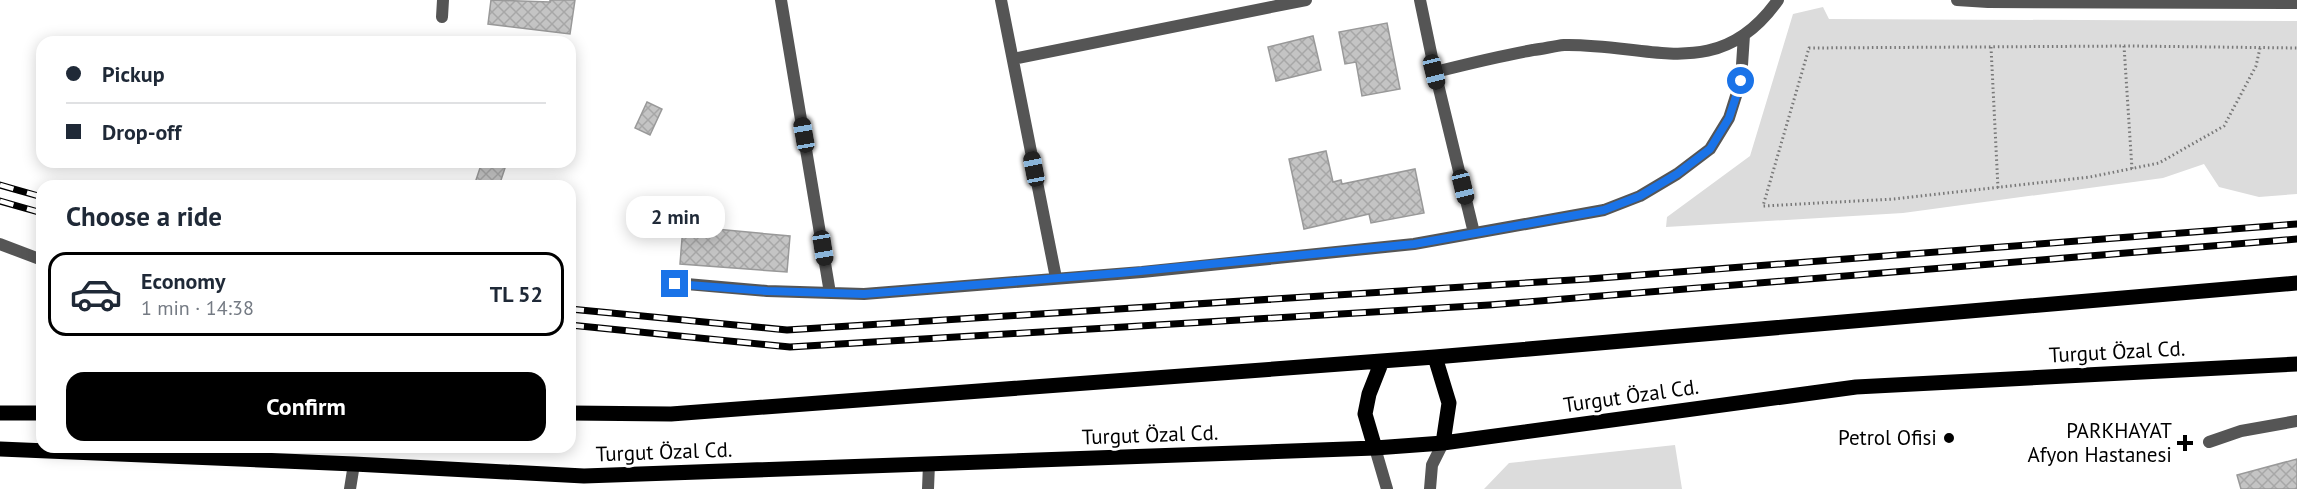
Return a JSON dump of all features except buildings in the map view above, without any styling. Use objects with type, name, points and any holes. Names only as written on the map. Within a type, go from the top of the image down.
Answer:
[{"type":"main road","name":"Turgut Özal Cd.","points":[[576,413],[671,414],[1435,357],[2297,283]]},
{"type":"main road","points":[[1435,357],[1449,404],[1443,442]]},
{"type":"main road","points":[[1375,448],[1365,414],[1368,394],[1382,361]]},
{"type":"main road","name":"Turgut Özal Cd.","points":[[164,453],[584,476],[1375,448],[1443,442],[1856,387],[2297,364]]},
{"type":"main road","points":[[0,413],[36,413]]},
{"type":"main road","name":"Turgut Özal Cd.","points":[[0,449],[36,450]]},
{"type":"street","points":[[442,0],[442,17]]},
{"type":"street","points":[[781,0],[830,293]]},
{"type":"street","points":[[1001,0],[1056,278]]},
{"type":"street","points":[[1013,59],[1306,0]]},
{"type":"street","points":[[1420,0],[1434,72],[1474,233]]},
{"type":"street","points":[[1434,72],[1502,55],[1564,45],[1666,53],[1705,53],[1735,42],[1766,18],[1778,0]]},
{"type":"street","points":[[1957,0],[2297,3]]},
{"type":"street","points":[[675,284],[767,291],[864,294],[1414,244],[1604,210],[1640,196],[1677,174],[1710,149],[1729,118],[1741,81],[1744,35]]},
{"type":"street","points":[[0,244],[36,258]]},
{"type":"street","points":[[2209,442],[2241,431],[2297,421]]},
{"type":"street","points":[[1430,489],[1432,465],[1443,442]]},
{"type":"street","points":[[1375,448],[1387,489]]},
{"type":"street","points":[[350,489],[354,464]]},
{"type":"street","points":[[928,489],[929,464]]},
{"type":"path","points":[[2124,46],[2132,169]]},
{"type":"path","points":[[2260,48],[2256,66],[2224,126],[2160,163],[2090,177],[1998,188],[1893,199],[1763,206],[1809,48],[2124,46],[2297,48]]},
{"type":"path","points":[[1991,47],[1998,188]]},
{"type":"shaded area","points":[[1823,7],[1829,19],[2297,21],[2297,194],[2259,197],[2219,187],[2204,164],[2163,178],[1903,213],[1666,227],[1667,217],[1750,156],[1793,14]]},
{"type":"shaded area","points":[[1675,445],[1682,489],[1484,489],[1509,463]]},
{"type":"railway","points":[[0,185],[36,195]]},
{"type":"railway","points":[[0,201],[36,211]]},
{"type":"railway","points":[[576,310],[787,330],[1588,279],[2297,224]]},
{"type":"railway","points":[[576,326],[790,347],[1489,305],[2297,239]]},
{"type":"place","name":"Petrol Ofisi","points":[[1949,438]]},
{"type":"place","name":"PARKHAYAT Afyon Hastanesi","points":[[2185,443]]},
{"type":"route","points":[[675,284],[767,291],[864,294],[1120,273],[1414,244],[1604,210],[1640,196],[1677,174],[1710,149],[1729,118],[1741,81]]}]
